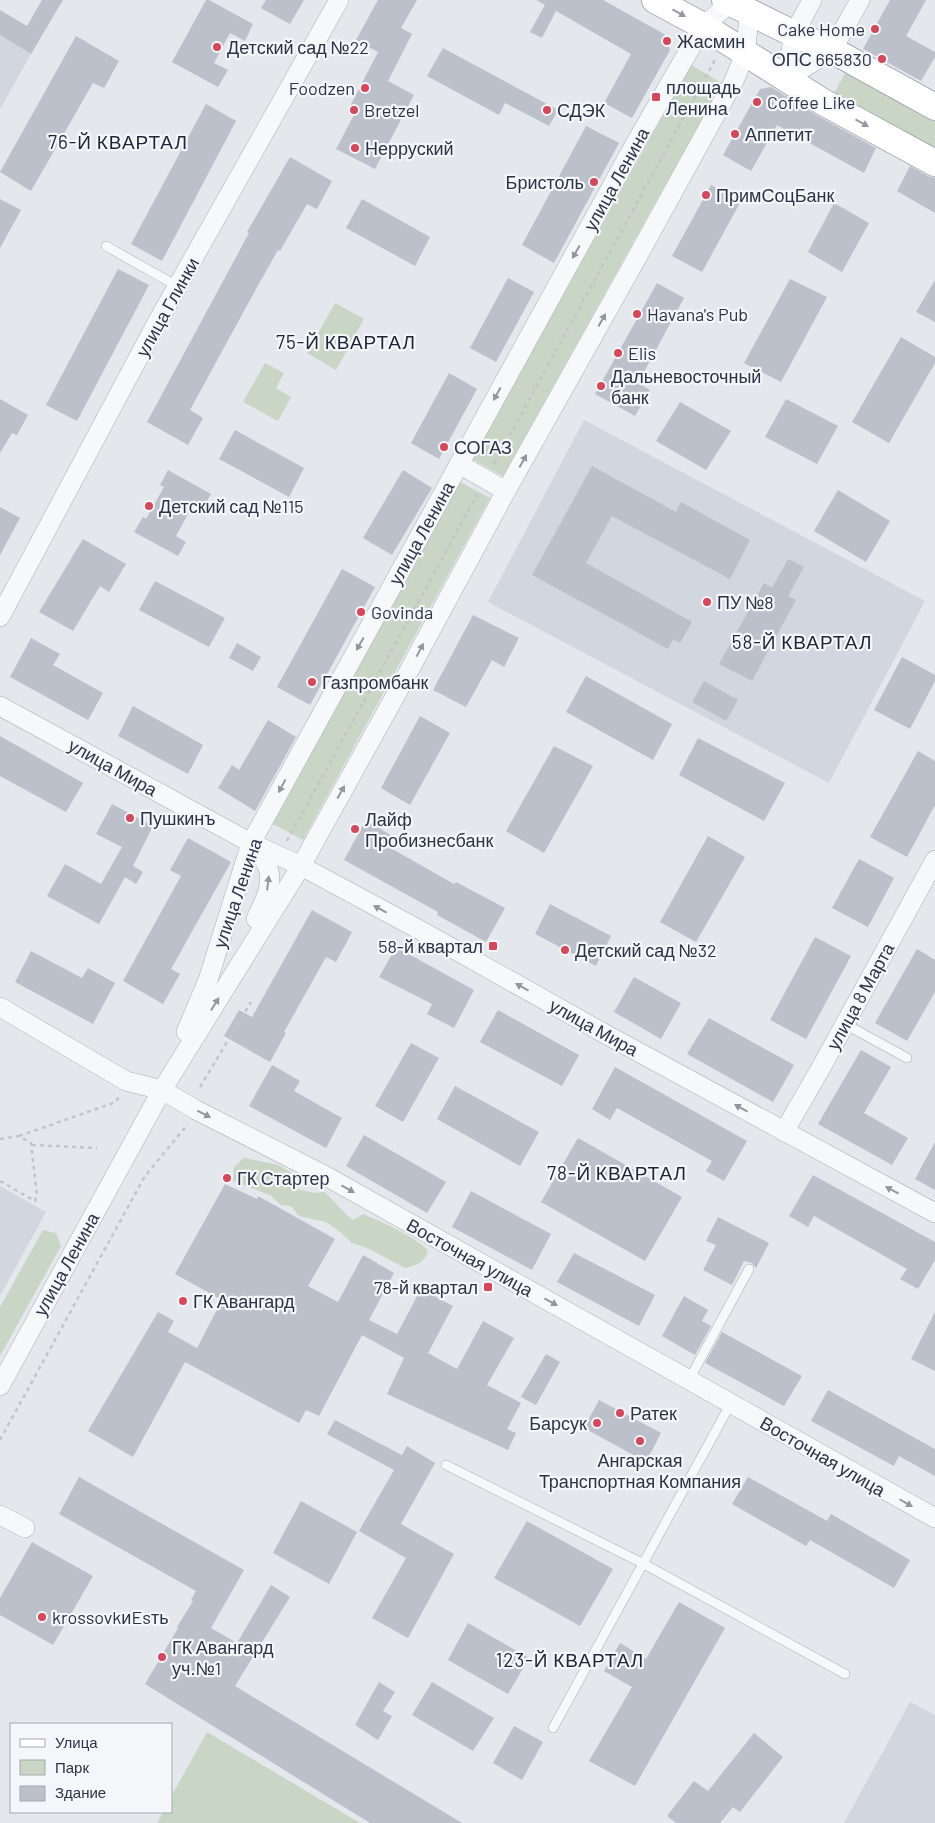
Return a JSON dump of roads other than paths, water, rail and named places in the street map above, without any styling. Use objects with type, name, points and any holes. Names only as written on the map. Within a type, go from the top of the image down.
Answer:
[{"type":"street","name":"улица Глинки","points":[[0,617],[177,286],[339,0]]},
{"type":"street","points":[[655,0],[703,26],[823,102],[935,163]]},
{"type":"street","points":[[786,80],[794,34],[812,0]]},
{"type":"street","points":[[786,80],[832,50],[860,0]]},
{"type":"street","points":[[735,5],[832,50],[935,107]]},
{"type":"street","name":"улица Ленина","points":[[0,1386],[162,1090],[301,866],[738,73],[745,53],[735,5],[703,26],[635,144],[251,843],[208,980],[162,1090]]},
{"type":"street","points":[[459,464],[506,491]]},
{"type":"street","name":"улица Мира","points":[[0,706],[251,843],[301,866],[935,1213]]},
{"type":"street","name":"улица Мира","points":[[231,977],[266,897],[269,881],[268,867],[251,843]]},
{"type":"street","name":"улица 8 Марта","points":[[784,1132],[935,860]]},
{"type":"street","name":"Восточная улица","points":[[0,1007],[126,1081],[162,1090],[205,1115],[348,1189],[935,1518]]},
{"type":"street","points":[[0,1515],[25,1528]]},
{"type":"lane","points":[[106,246],[177,286]]},
{"type":"lane","points":[[845,1024],[907,1058]]},
{"type":"lane","points":[[689,1380],[749,1269]]},
{"type":"lane","points":[[553,1728],[731,1403]]},
{"type":"lane","points":[[446,1465],[644,1564],[845,1674]]},
{"type":"place","name":"Cake Home","points":[[875,29]]},
{"type":"place","name":"Жасмин","points":[[667,41]]},
{"type":"place","name":"Детский сад №22","points":[[217,47]]},
{"type":"place","name":"ОПС 665830","points":[[882,59]]},
{"type":"place","name":"Foodzen","points":[[365,88]]},
{"type":"place","name":"площадь Ленина","points":[[656,97]]},
{"type":"place","name":"Coffee Like","points":[[757,102]]},
{"type":"place","name":"Bretzel","points":[[354,110]]},
{"type":"place","name":"СДЭК","points":[[547,110]]},
{"type":"place","name":"Аппетит","points":[[735,134]]},
{"type":"place","name":"Нерруский","points":[[355,148]]},
{"type":"place","name":"Бристоль","points":[[594,182]]},
{"type":"place","name":"ПримСоцБанк","points":[[706,195]]},
{"type":"place","name":"Havana's Pub","points":[[637,314]]},
{"type":"place","name":"Elis","points":[[618,353]]},
{"type":"place","name":"Дальневосточный банк","points":[[601,386]]},
{"type":"place","name":"СОГАЗ","points":[[444,447]]},
{"type":"place","name":"Детский сад №115","points":[[149,506]]},
{"type":"place","name":"ПУ №8","points":[[707,602]]},
{"type":"place","name":"Govinda","points":[[361,612]]},
{"type":"place","name":"Газпромбанк","points":[[312,682]]},
{"type":"place","name":"Пушкинъ","points":[[130,818]]},
{"type":"place","name":"Лайф Пробизнесбанк","points":[[355,829]]},
{"type":"place","name":"58-й квартал","points":[[493,946]]},
{"type":"place","name":"Детский сад №32","points":[[565,950]]},
{"type":"place","name":"ГК Стартер","points":[[227,1178]]},
{"type":"place","name":"78-й квартал","points":[[488,1287]]},
{"type":"place","name":"ГК Авангард","points":[[183,1301]]},
{"type":"place","name":"Ратек","points":[[620,1413]]},
{"type":"place","name":"Барсук","points":[[597,1423]]},
{"type":"place","name":"Ангарская Транспортная Компания","points":[[640,1441]]},
{"type":"place","name":"krossovkиEsть","points":[[42,1617]]},
{"type":"place","name":"ГК Авангард уч.№1","points":[[162,1657]]},
{"type":"district","name":"76-Й КВАРТАЛ","points":[[118,141]]},
{"type":"district","name":"75-Й КВАРТАЛ","points":[[346,341]]},
{"type":"district","name":"58-Й КВАРТАЛ","points":[[802,641]]},
{"type":"district","name":"78-Й КВАРТАЛ","points":[[617,1172]]},
{"type":"district","name":"123-Й КВАРТАЛ","points":[[570,1659]]}]
